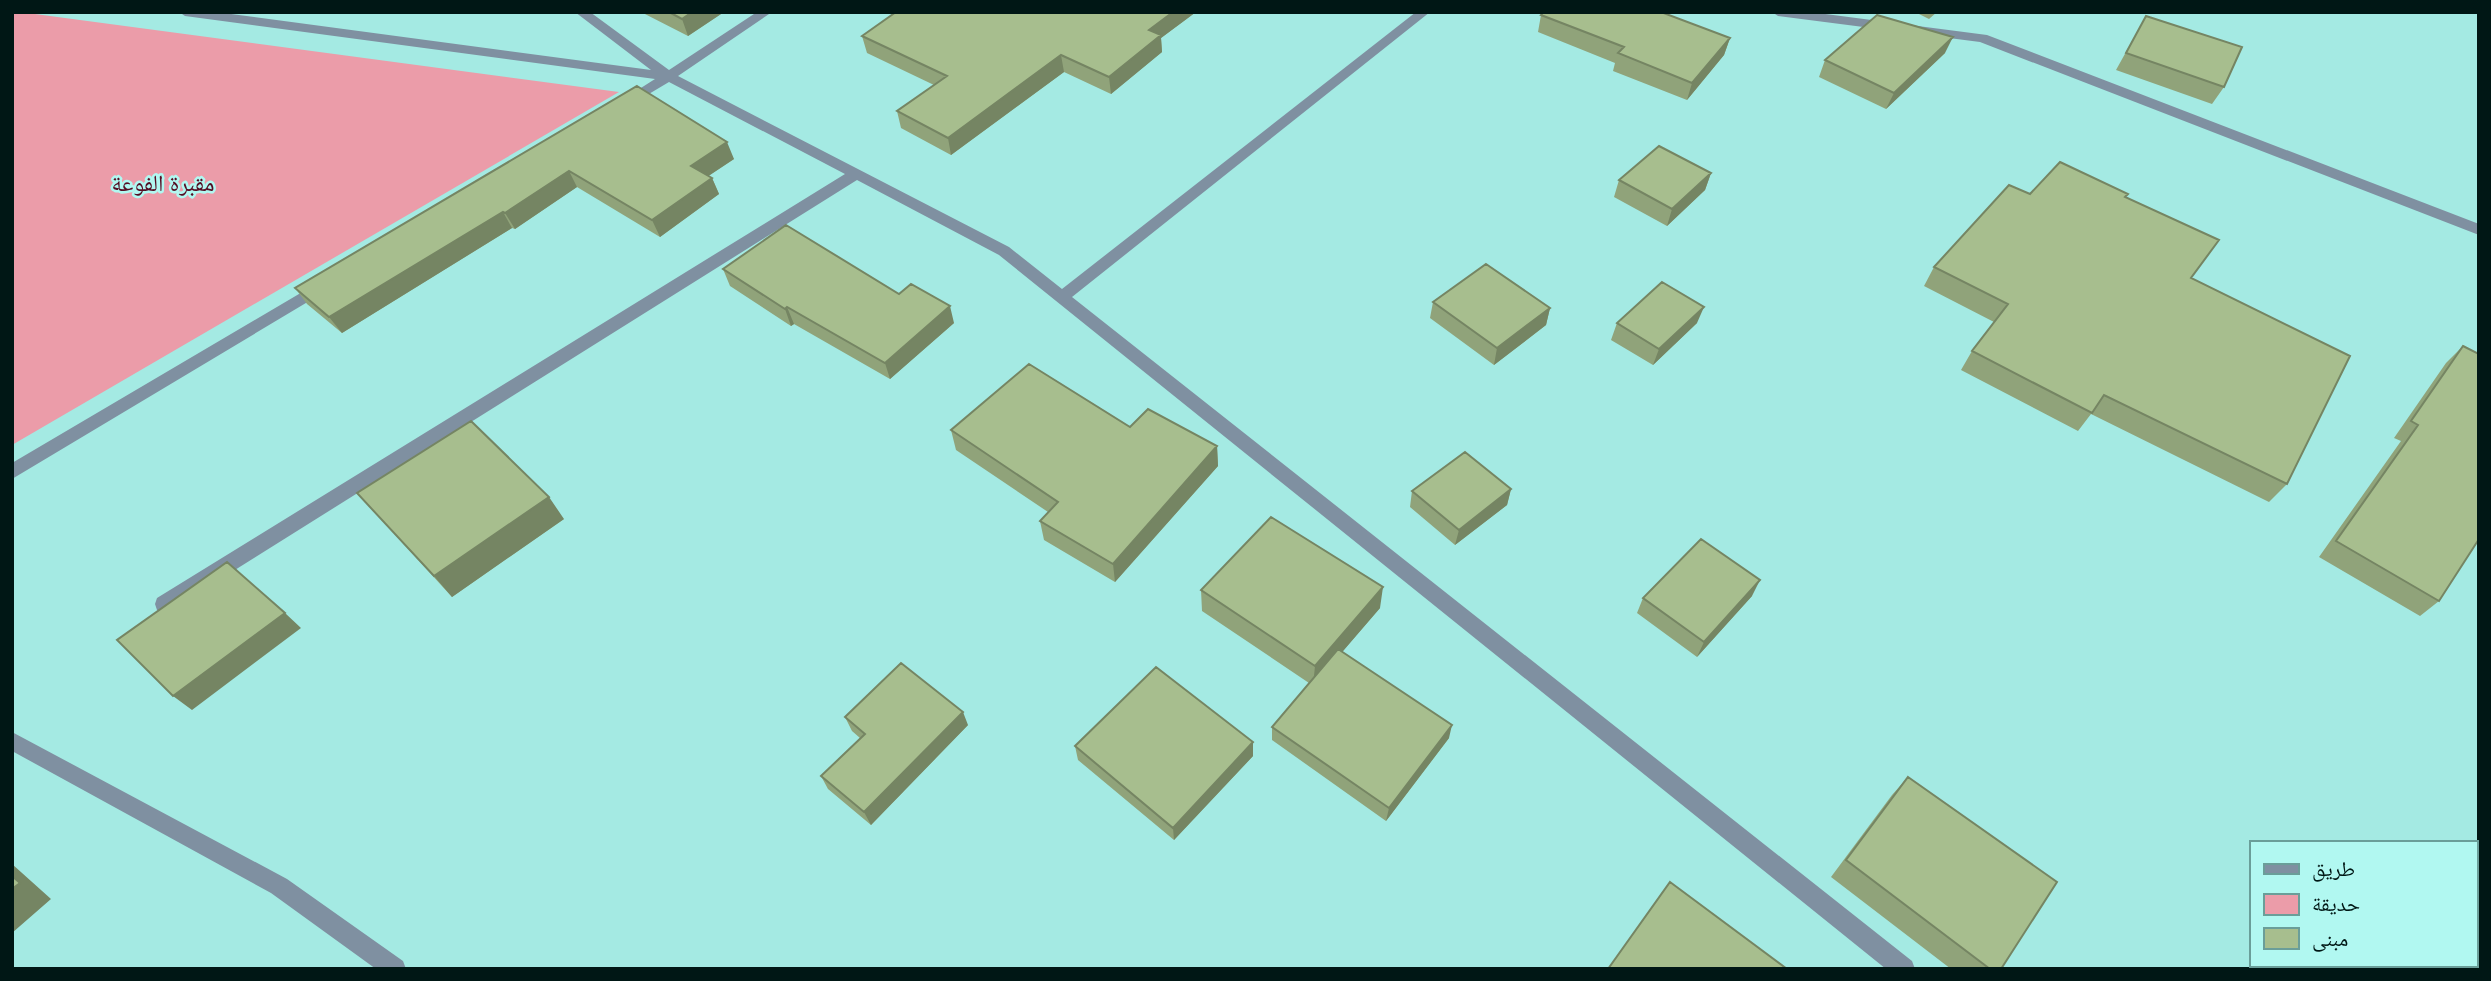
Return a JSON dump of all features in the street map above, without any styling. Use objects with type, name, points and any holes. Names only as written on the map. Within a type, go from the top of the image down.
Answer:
[{"type":"street","points":[[185,12],[670,77]]},
{"type":"street","points":[[581,12],[670,77],[1004,251],[1904,969]]},
{"type":"street","points":[[610,113],[670,77],[766,12]]},
{"type":"street","points":[[1060,298],[1424,12]]},
{"type":"street","points":[[1778,12],[1982,38],[2479,230]]},
{"type":"street","points":[[164,604],[856,174]]},
{"type":"street","points":[[12,472],[335,278]]},
{"type":"street","points":[[12,741],[279,886],[395,969]]},
{"type":"green space","name":"مقبرة الفوعة","points":[[12,12],[20,12],[619,92],[12,445]]},
{"type":"building","points":[[669,12],[692,12],[682,19]]},
{"type":"building","points":[[896,12],[1173,12],[1149,30],[1161,35],[1109,77],[1061,55],[948,138],[897,111],[947,76],[862,36]]},
{"type":"building","points":[[1544,12],[1661,12],[1730,38],[1692,83],[1618,53],[1624,47],[1541,15]]},
{"type":"building","points":[[1877,15],[1953,37],[1894,93],[1825,60]]},
{"type":"building","points":[[2146,16],[2242,47],[2224,87],[2126,53]]},
{"type":"building","points":[[637,86],[727,142],[691,166],[712,178],[652,220],[569,171],[505,213],[329,317],[295,288]]},
{"type":"building","points":[[1659,146],[1711,173],[1672,209],[1619,180]]},
{"type":"building","points":[[2060,162],[2128,194],[2125,197],[2219,240],[2191,278],[2350,356],[2287,484],[2104,395],[2092,413],[1972,351],[2008,304],[1934,267],[2009,185],[2030,194]]},
{"type":"building","points":[[786,225],[899,294],[911,284],[950,306],[885,363],[787,307],[785,309],[723,269]]},
{"type":"building","points":[[1486,264],[1550,308],[1497,348],[1433,302]]},
{"type":"building","points":[[1662,282],[1704,307],[1659,349],[1617,323]]},
{"type":"building","points":[[2463,346],[2479,354],[2479,539],[2439,601],[2336,541],[2418,425],[2411,421]]},
{"type":"building","points":[[1029,364],[1130,427],[1148,409],[1217,446],[1113,564],[1040,521],[1058,502],[951,430]]},
{"type":"building","points":[[471,421],[549,497],[434,576],[357,493]]},
{"type":"building","points":[[1465,452],[1511,489],[1459,530],[1412,491]]},
{"type":"building","points":[[1271,517],[1383,587],[1315,666],[1201,590]]},
{"type":"building","points":[[1701,539],[1760,580],[1704,642],[1643,598]]},
{"type":"building","points":[[227,562],[285,613],[173,696],[117,640]]},
{"type":"building","points":[[1338,649],[1452,725],[1389,808],[1272,727]]},
{"type":"building","points":[[901,663],[963,712],[864,812],[821,776],[865,734],[845,717]]},
{"type":"building","points":[[1156,667],[1253,742],[1173,828],[1075,746]]},
{"type":"building","points":[[1908,777],[2057,882],[2001,969],[1990,969],[1846,860]]},
{"type":"building","points":[[12,876],[20,883],[12,889]]},
{"type":"building","points":[[1670,882],[1787,969],[1608,969]]}]
